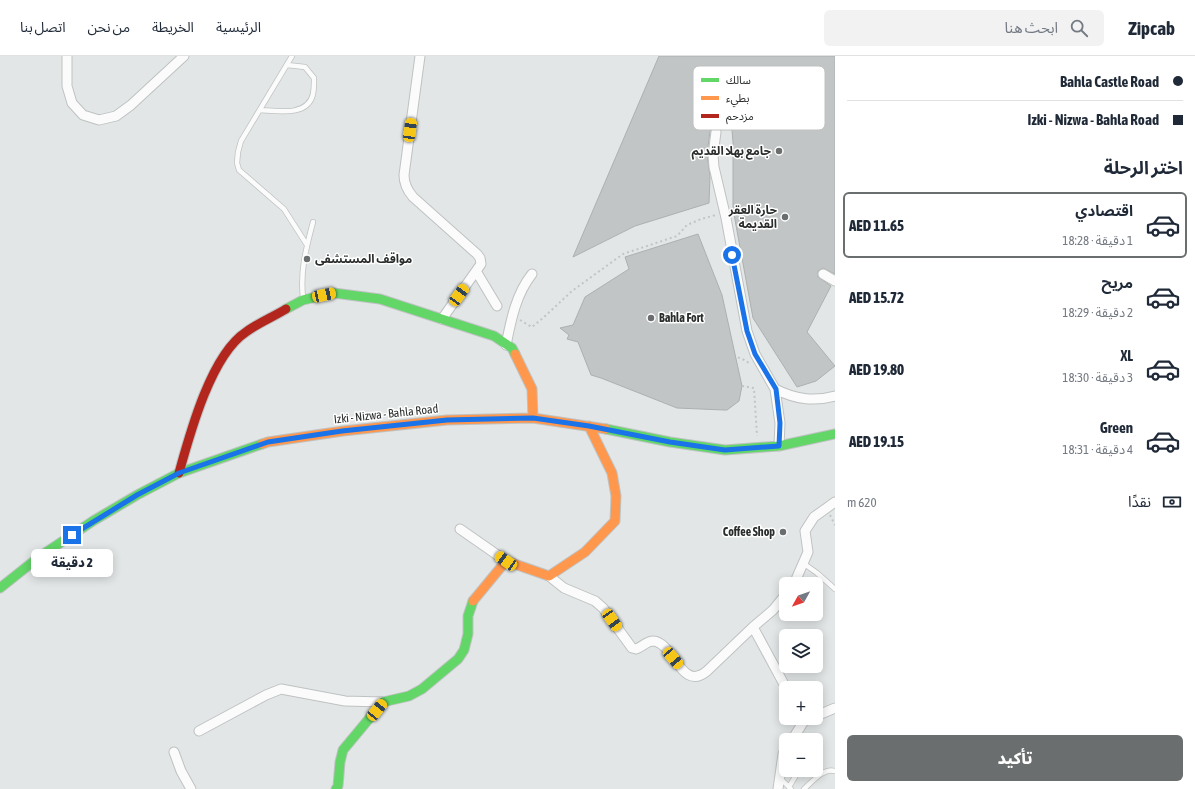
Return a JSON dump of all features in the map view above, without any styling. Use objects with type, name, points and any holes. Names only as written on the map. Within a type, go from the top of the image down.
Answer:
[{"type":"street","points":[[67,56],[67,86],[72,103],[83,115],[99,120],[116,116],[131,105],[184,56]]},
{"type":"street","points":[[420,56],[404,183],[407,191],[477,254],[482,264],[442,319]]},
{"type":"street","points":[[716,132],[713,155],[714,167],[725,213],[747,331],[755,354],[776,389],[780,423],[779,446]]},
{"type":"street","points":[[476,271],[497,306]]},
{"type":"street","points":[[506,345],[512,316],[523,288],[532,274]]},
{"type":"street","points":[[823,274],[835,281]]},
{"type":"street","points":[[179,473],[206,388],[226,352],[245,332],[303,300],[334,293],[380,299],[494,336],[512,348],[532,389],[533,418]]},
{"type":"street","points":[[776,389],[792,396],[809,400],[835,396]]},
{"type":"street","name":"Izki - Nizwa - Bahla Road","points":[[0,588],[39,556],[137,495],[179,473],[268,442],[342,431],[447,420],[533,418],[589,426],[670,442],[725,450],[779,446],[835,434]]},
{"type":"street","points":[[549,576],[585,552],[615,521],[616,496],[612,474],[589,426]]},
{"type":"street","points":[[797,577],[808,552],[805,531],[814,517],[835,502]]},
{"type":"street","points":[[460,529],[506,561],[549,576],[564,588],[595,601],[603,608],[632,648],[636,649],[652,641],[657,642],[664,647],[688,675],[694,677],[701,676],[773,610],[779,603]]},
{"type":"street","points":[[199,732],[266,695],[281,689],[345,701],[383,702],[409,696],[422,688],[458,659],[464,650],[468,634],[468,616],[472,603],[506,561]]},
{"type":"street","points":[[753,627],[782,681]]},
{"type":"street","points":[[336,789],[338,786],[343,750],[383,702]]},
{"type":"street","points":[[823,713],[835,708]]},
{"type":"street","points":[[174,752],[181,771],[191,789]]},
{"type":"street","points":[[778,789],[780,778]]},
{"type":"lane","points":[[292,56],[241,141],[237,163],[239,170],[284,210],[307,245]]},
{"type":"lane","points":[[260,110],[287,112],[301,109],[308,104],[313,95],[314,78],[305,67],[287,65]]},
{"type":"lane","points":[[303,300],[302,270],[313,222]]},
{"type":"lane","points":[[803,563],[835,589]]},
{"type":"lane","points":[[804,789],[824,771],[830,770],[835,772]]},
{"type":"lane","points":[[780,778],[791,788],[796,777]]},
{"type":"path","points":[[512,316],[532,327],[572,291],[623,254],[677,236],[686,224],[725,213]]},
{"type":"path","points":[[742,386],[754,388],[758,447]]},
{"type":"building","name":"حارة العقر القديمة","points":[[659,56],[835,56],[835,274],[823,268],[818,271],[818,277],[831,286],[807,332],[835,366],[816,381],[797,387],[753,318],[733,209],[732,130],[825,130],[825,66],[693,66],[693,130],[711,130],[707,155],[710,176],[709,203],[635,226],[573,257]]},
{"type":"building","name":"Bahla Fort","points":[[698,234],[722,295],[742,386],[739,401],[727,410],[677,408],[591,375],[578,342],[567,339],[569,335],[560,328],[573,325],[585,297],[629,269],[625,257]]},
{"type":"traffic: fast","points":[[286,309],[303,300],[334,293],[380,299],[494,336],[512,348],[515,354]]},
{"type":"traffic: fast","points":[[606,429],[670,442],[725,450],[779,446],[835,434]]},
{"type":"traffic: fast","points":[[0,588],[39,557],[93,521],[137,495],[179,473],[262,444]]},
{"type":"traffic: fast","points":[[336,789],[338,786],[340,762],[343,750],[383,702],[409,696],[422,689],[458,659],[464,650],[468,634],[468,616],[473,601]]},
{"type":"traffic: slow","points":[[515,354],[532,389],[533,418]]},
{"type":"traffic: slow","points":[[262,444],[343,431],[447,420],[533,418],[606,429]]},
{"type":"traffic: slow","points":[[473,601],[506,561],[549,576],[585,552],[615,521],[616,496],[612,473],[589,426]]},
{"type":"traffic: jam","points":[[179,473],[196,417],[212,376],[222,358],[234,343],[246,332],[286,309]]},
{"type":"place","name":"جامع بهلا القديم","points":[[779,151]]},
{"type":"place","name":"حارة العقر القديمة","points":[[785,217]]},
{"type":"place","name":"مواقف المستشفى","points":[[307,259]]},
{"type":"place","name":"Bahla Fort","points":[[651,318]]},
{"type":"place","name":"Coffee Shop","points":[[783,532]]},
{"type":"route","points":[[72,535],[137,495],[179,473],[268,442],[342,431],[447,420],[533,418],[589,426],[670,442],[725,450],[779,446],[780,423],[776,389],[761,365],[750,343],[732,255]]}]
